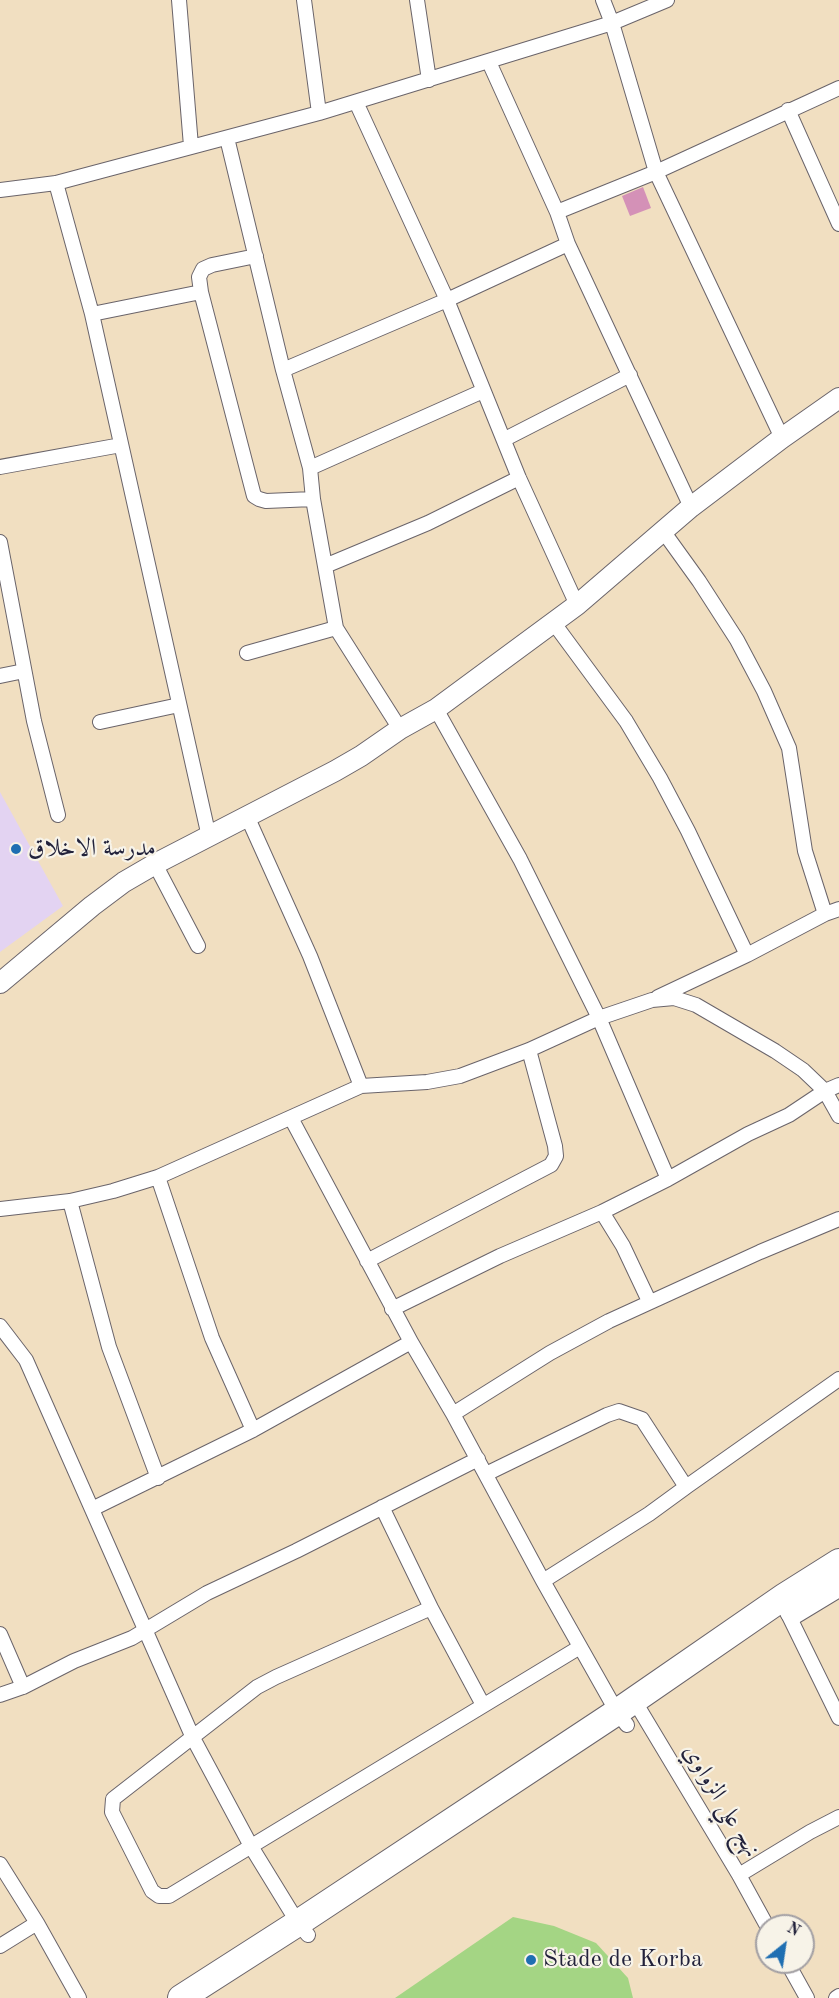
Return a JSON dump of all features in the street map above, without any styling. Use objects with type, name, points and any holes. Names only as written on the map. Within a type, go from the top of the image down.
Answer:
[{"type":"highway","points":[[630,1713],[785,1596],[839,1562]]},
{"type":"highway","points":[[210,1998],[303,1929],[630,1713],[839,1583]]},
{"type":"highway","points":[[181,1998],[303,1929]]},
{"type":"street","points":[[179,0],[191,146]]},
{"type":"street","points":[[304,0],[319,113]]},
{"type":"street","points":[[417,0],[429,80]]},
{"type":"street","points":[[603,0],[612,23],[656,172],[782,438]]},
{"type":"street","points":[[0,190],[56,183],[319,113],[612,23],[667,0]]},
{"type":"street","points":[[489,62],[557,212],[568,244],[692,507]]},
{"type":"street","points":[[557,212],[656,172],[839,88]]},
{"type":"street","points":[[356,102],[447,300],[519,478],[577,604]]},
{"type":"street","points":[[788,110],[839,224]]},
{"type":"street","points":[[227,138],[282,370],[310,468],[313,499],[336,628],[399,729]]},
{"type":"street","points":[[56,183],[92,314],[209,837]]},
{"type":"street","points":[[282,370],[447,300],[568,244]]},
{"type":"street","points":[[256,256],[203,269],[199,277],[201,292],[254,496],[266,501],[313,499]]},
{"type":"street","points":[[92,314],[201,292]]},
{"type":"street","points":[[505,439],[630,375]]},
{"type":"street","points":[[310,468],[483,391]]},
{"type":"street","points":[[0,983],[92,906],[155,864],[344,766],[399,729],[436,709],[577,604],[692,507],[782,438],[839,399]]},
{"type":"street","points":[[0,467],[121,445]]},
{"type":"street","points":[[325,566],[428,524],[519,478]]},
{"type":"street","points":[[663,531],[737,639],[764,691],[789,748],[805,851],[825,914]]},
{"type":"street","points":[[0,542],[34,721],[58,814]]},
{"type":"street","points":[[553,622],[626,721],[660,778],[747,955]]},
{"type":"street","points":[[247,653],[336,628]]},
{"type":"street","points":[[0,676],[24,671]]},
{"type":"street","points":[[100,722],[179,705]]},
{"type":"street","points":[[436,709],[520,859],[599,1018],[668,1179]]},
{"type":"street","points":[[247,816],[310,956],[361,1086]]},
{"type":"street","points":[[155,864],[198,946]]},
{"type":"street","points":[[0,1209],[70,1201],[158,1177],[361,1086],[427,1082],[460,1076],[529,1050],[599,1018],[652,1000],[839,909]]},
{"type":"street","points":[[652,1000],[674,998],[696,1005],[775,1051],[803,1070],[825,1091],[839,1116]]},
{"type":"street","points":[[367,1261],[551,1165],[556,1156],[555,1146],[529,1050]]},
{"type":"street","points":[[392,1309],[500,1256],[602,1212],[668,1179],[839,1085]]},
{"type":"street","name":"نهج علي الزواوي","points":[[291,1118],[392,1309],[453,1414],[580,1647],[630,1713],[739,1875],[760,1914]]},
{"type":"street","points":[[158,1177],[212,1338],[253,1430]]},
{"type":"street","points":[[70,1201],[109,1347],[158,1478]]},
{"type":"street","points":[[602,1212],[623,1246],[649,1301]]},
{"type":"street","points":[[453,1414],[550,1353],[649,1301],[839,1219]]},
{"type":"street","points":[[0,1326],[26,1360],[193,1738],[252,1848],[303,1929]]},
{"type":"street","points":[[92,1509],[253,1430],[411,1342]]},
{"type":"street","points":[[543,1581],[650,1514],[839,1378]]},
{"type":"street","points":[[486,1474],[597,1419],[619,1411],[642,1419],[686,1486]]},
{"type":"street","points":[[0,1695],[23,1687],[74,1661],[132,1638],[207,1593],[478,1459]]},
{"type":"street","points":[[382,1507],[431,1608],[483,1705]]},
{"type":"street","points":[[431,1608],[267,1682],[239,1700],[113,1799],[112,1812],[152,1892],[159,1896],[169,1896],[252,1848],[580,1647]]},
{"type":"street","points":[[788,1614],[839,1718]]},
{"type":"street","points":[[0,1634],[23,1687]]},
{"type":"street","points":[[739,1875],[839,1817]]},
{"type":"street","points":[[0,1864],[37,1923],[79,1998]]},
{"type":"street","points":[[0,1946],[37,1923]]},
{"type":"street","points":[[794,1974],[807,1998]]},
{"type":"shaded area","name":"مدرسة الاخلاق","points":[[0,792],[63,906],[0,952]]},
{"type":"green space","name":"Stade de Korba","points":[[513,1917],[554,1926],[596,1943],[628,1978],[633,1998],[395,1998]]},
{"type":"building","points":[[643,187],[651,208],[630,216],[622,196]]},
{"type":"place","name":"مدرسة الاخلاق","points":[[16,849]]},
{"type":"place","name":"Stade de Korba","points":[[531,1960]]}]
